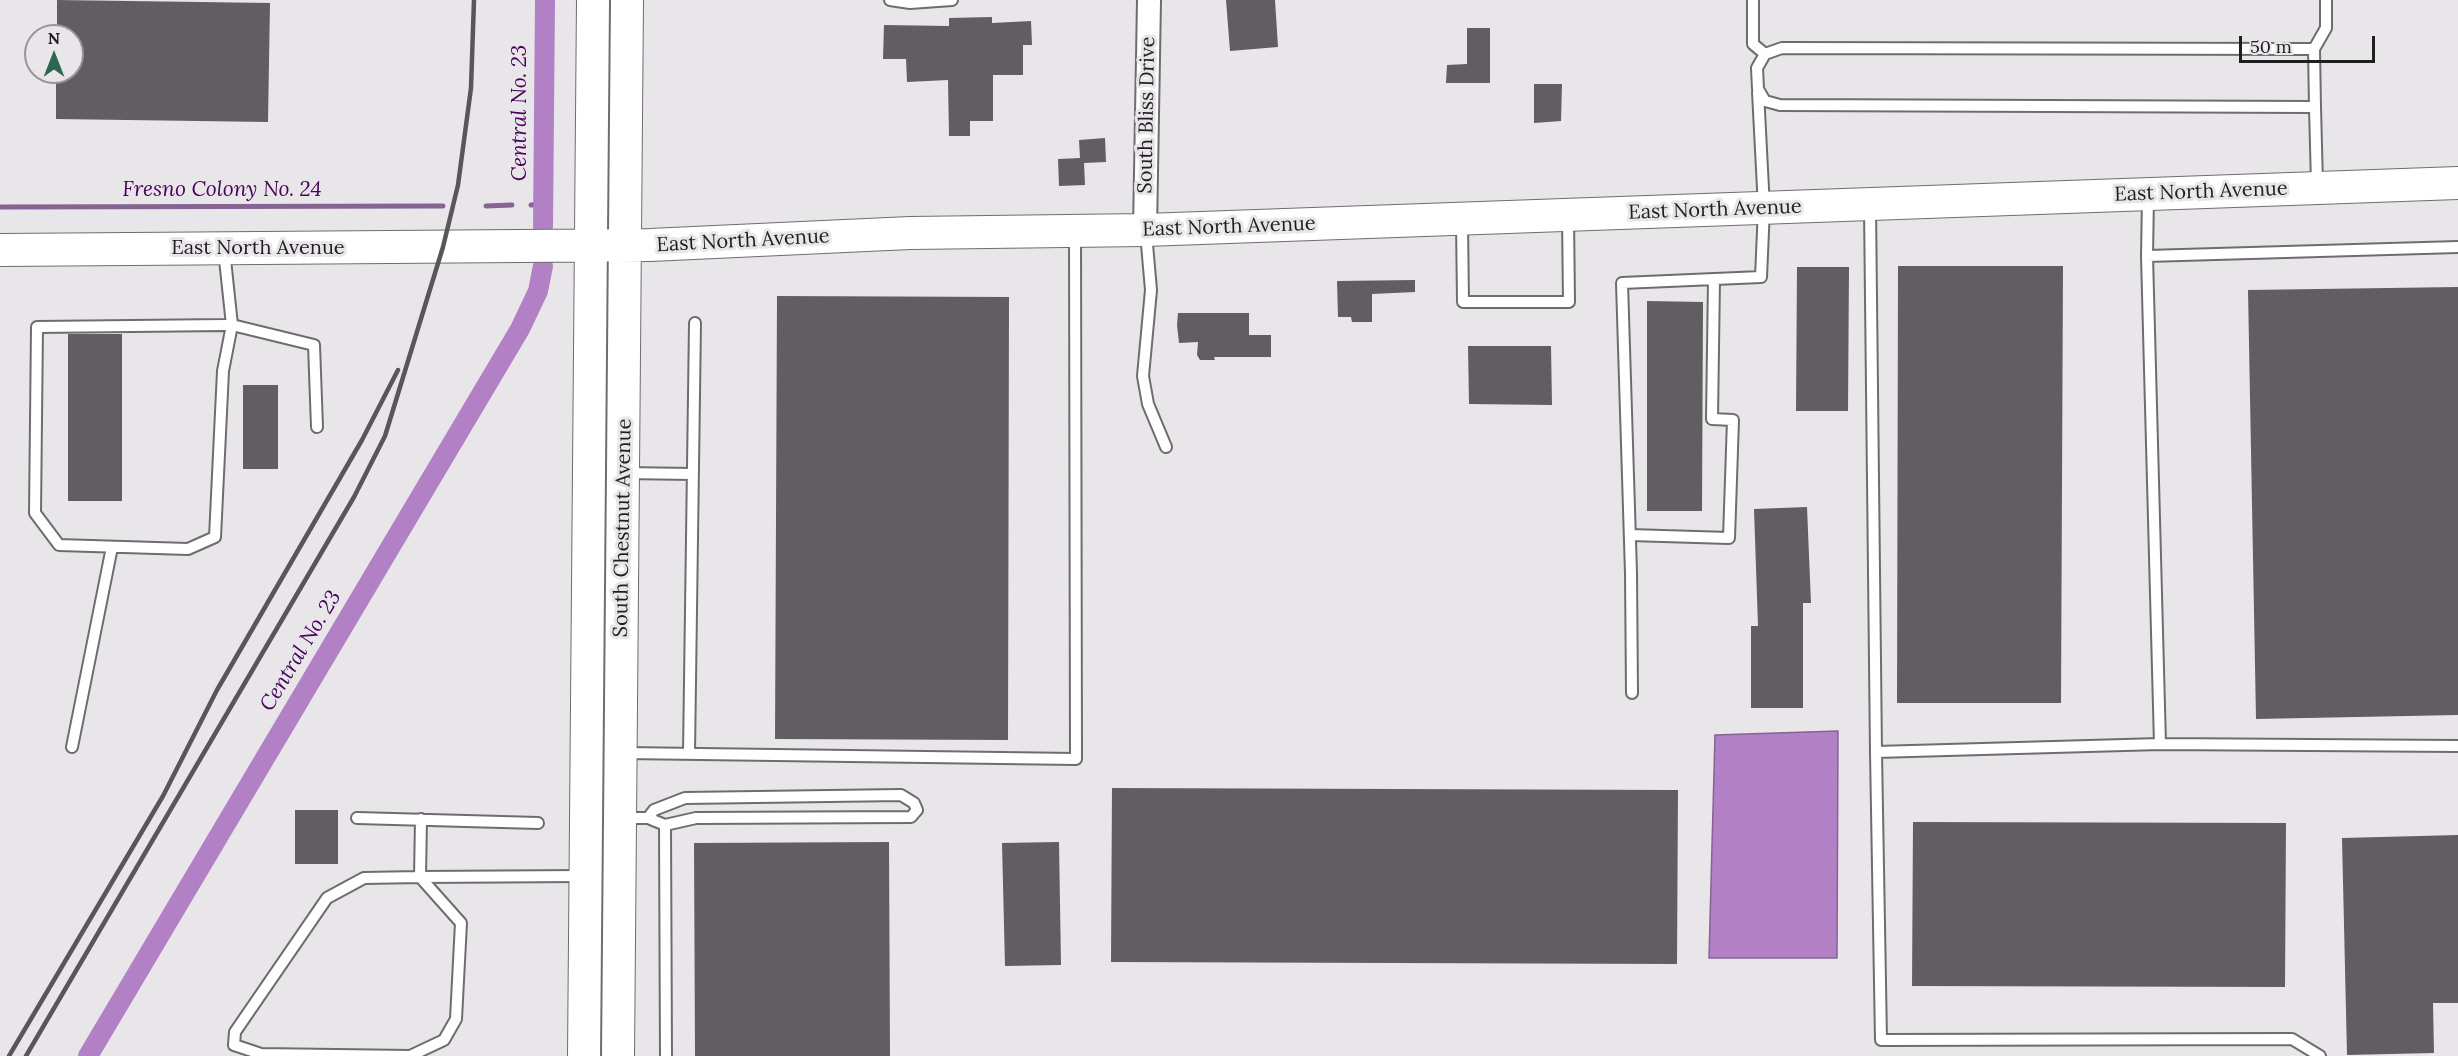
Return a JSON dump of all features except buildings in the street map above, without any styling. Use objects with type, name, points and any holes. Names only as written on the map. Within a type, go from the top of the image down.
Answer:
[{"type":"street","name":"South Chestnut Avenue","points":[[584,1056],[586,876],[577,247],[593,0]]},
{"type":"street","name":"South Chestnut Avenue","points":[[618,1056],[634,818],[621,752],[627,0]]},
{"type":"street","name":"South Bliss Drive","points":[[1145,230],[1149,0]]},
{"type":"street","name":"East North Avenue","points":[[0,250],[577,247],[910,233],[1145,230],[1568,216],[2458,183]]},
{"type":"lane","points":[[890,0],[910,3],[952,0]]},
{"type":"lane","points":[[1753,0],[1753,45],[1765,54]]},
{"type":"lane","points":[[2317,188],[2314,49],[2326,28],[2326,0]]},
{"type":"lane","points":[[1632,693],[1630,535],[1622,283],[1761,277],[1764,208],[1757,68],[1765,54],[1782,48],[2314,49]]},
{"type":"lane","points":[[1758,89],[1765,101],[1780,105],[2315,107]]},
{"type":"lane","points":[[2149,194],[2147,256],[2160,744]]},
{"type":"lane","points":[[1870,204],[1881,1040],[2292,1039],[2320,1056]]},
{"type":"lane","points":[[1462,218],[1462,302],[1569,302],[1568,216]]},
{"type":"lane","points":[[1145,230],[1149,249],[1151,290],[1143,376],[1148,404],[1166,447]]},
{"type":"lane","points":[[621,752],[1076,759],[1075,231]]},
{"type":"lane","points":[[2147,256],[2458,247]]},
{"type":"lane","points":[[224,248],[232,325],[223,371],[215,537],[188,549],[59,545],[35,513],[37,327],[232,325],[314,345],[317,427]]},
{"type":"lane","points":[[1630,535],[1729,538],[1733,420],[1712,419],[1714,279]]},
{"type":"lane","points":[[689,753],[695,323]]},
{"type":"lane","points":[[624,473],[693,474]]},
{"type":"lane","points":[[72,747],[112,547]]},
{"type":"lane","points":[[1876,752],[2160,744],[2458,746]]},
{"type":"lane","points":[[901,795],[914,803],[917,810],[911,817],[696,819],[665,825],[634,818],[686,798],[901,795]]},
{"type":"lane","points":[[357,818],[538,823]]},
{"type":"lane","points":[[421,819],[420,877],[461,923],[456,1019],[444,1040],[410,1056],[261,1054],[234,1045],[235,1032],[327,898],[364,878],[420,877],[586,876]]},
{"type":"lane","points":[[665,825],[666,1056]]},
{"type":"shaded area","points":[[1838,731],[1837,958],[1709,958],[1715,735]]},
{"type":"waterway","name":"Central No. 23","points":[[543,227],[545,0]]},
{"type":"waterway","name":"Fresno Colony No. 24","points":[[531,205],[543,204]]},
{"type":"waterway","name":"Fresno Colony No. 24","points":[[486,206],[512,205]]},
{"type":"waterway","name":"Fresno Colony No. 24","points":[[0,207],[443,206]]},
{"type":"waterway","name":"Central No. 23","points":[[88,1056],[520,329],[538,291],[543,266]]},
{"type":"railway","points":[[26,1056],[354,497],[385,436],[443,247],[458,185],[471,88],[474,0]]},
{"type":"railway","points":[[9,1056],[163,796],[217,690],[362,440],[398,370]]}]
